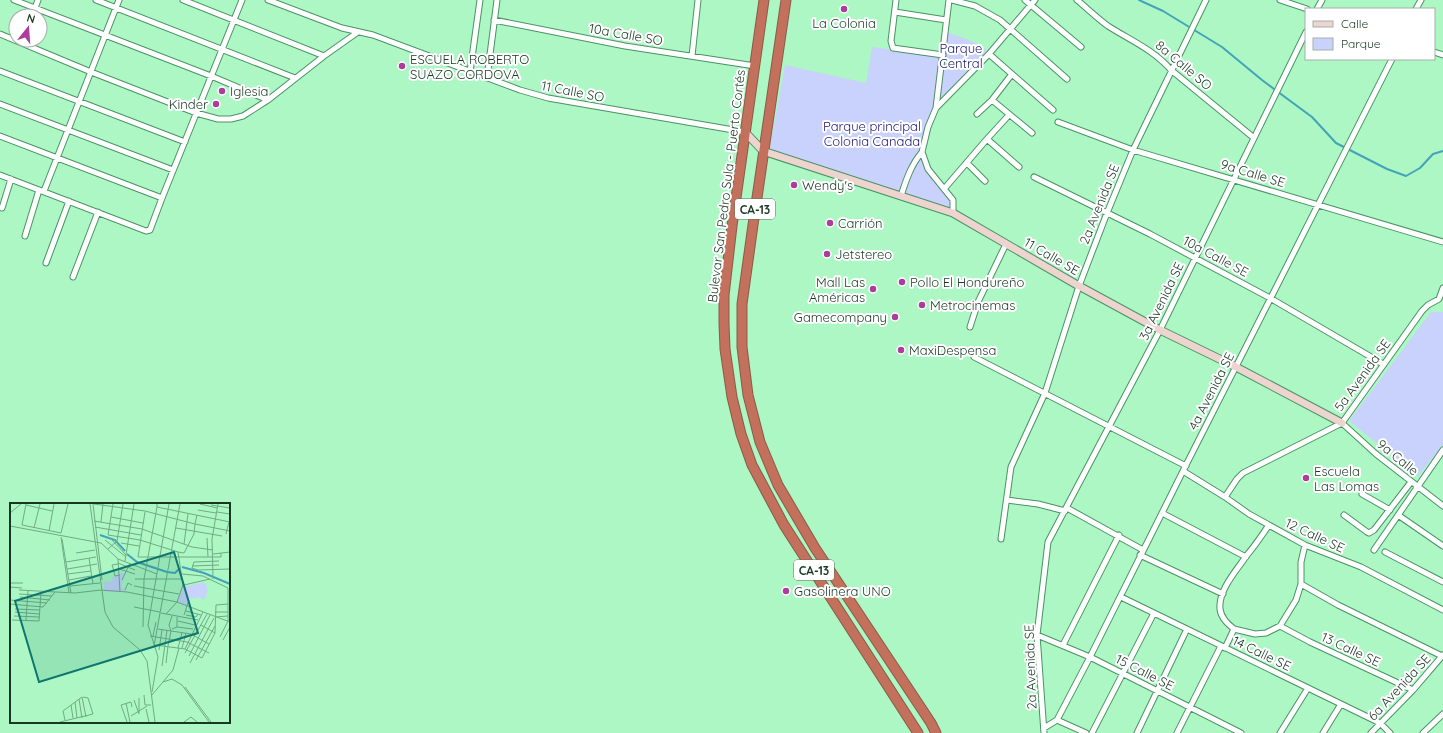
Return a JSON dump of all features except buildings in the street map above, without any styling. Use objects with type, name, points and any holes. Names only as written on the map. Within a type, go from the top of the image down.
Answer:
[{"type":"highway","name":"Bulevar San Pedro Sula - Puerto Cortés","points":[[764,0],[724,295],[725,348],[732,397],[741,434],[752,465],[784,525],[828,591],[918,733]]},
{"type":"highway","name":"CA-13","points":[[786,0],[743,296],[742,347],[748,395],[760,442],[778,485],[815,548],[932,723],[936,733]]},
{"type":"street","points":[[14,0],[35,8],[38,0]]},
{"type":"street","points":[[96,0],[295,78]]},
{"type":"street","points":[[25,236],[42,190],[57,158],[119,0]]},
{"type":"street","points":[[183,0],[324,56]]},
{"type":"street","points":[[0,175],[148,231],[150,230],[242,0]]},
{"type":"street","name":"11 Calle SO","points":[[268,0],[342,28],[373,36],[520,90],[548,98],[745,132]]},
{"type":"street","points":[[470,72],[480,0]]},
{"type":"street","points":[[487,78],[497,0]]},
{"type":"street","points":[[692,56],[698,0]]},
{"type":"street","points":[[896,0],[891,42],[893,48],[943,55]]},
{"type":"street","points":[[901,196],[908,173],[916,158],[922,152],[928,127],[936,108],[946,20],[950,0],[975,6],[1000,20],[1067,79]]},
{"type":"street","points":[[1025,0],[1080,47]]},
{"type":"street","points":[[936,108],[989,54],[1035,0]]},
{"type":"street","name":"8a Calle SO","points":[[1077,0],[1107,25],[1151,51],[1164,61],[1171,70],[1254,138]]},
{"type":"street","name":"2a Avenida SE","points":[[1001,539],[1011,467],[1045,393],[1079,286],[1133,150],[1206,0]]},
{"type":"street","points":[[1280,0],[1305,8]]},
{"type":"street","points":[[895,12],[946,20]]},
{"type":"street","points":[[48,13],[211,76],[268,100]]},
{"type":"street","name":"10a Calle SO","points":[[494,20],[625,46],[755,66]]},
{"type":"street","points":[[38,48],[91,72],[196,113],[218,119],[230,119],[243,116],[268,100],[324,56],[358,32]]},
{"type":"street","name":"3a Avenida SE","points":[[1043,581],[1048,542],[1160,330],[1305,34]]},
{"type":"street","points":[[989,54],[1053,110]]},
{"type":"street","name":"4a Avenida SE","points":[[1057,720],[1121,597],[1140,555],[1182,471],[1186,466],[1391,60]]},
{"type":"street","points":[[0,71],[185,142]]},
{"type":"street","points":[[977,114],[992,100],[1012,74]]},
{"type":"street","points":[[992,100],[1032,133]]},
{"type":"street","points":[[0,104],[173,170]]},
{"type":"street","points":[[944,189],[1009,114]]},
{"type":"street","name":"9a Calle SE","points":[[1058,122],[1133,150],[1443,242]]},
{"type":"street","name":"11 Calle SE","points":[[745,132],[763,151],[953,213],[1079,286],[1160,330],[1236,367],[1342,423]]},
{"type":"street","points":[[0,136],[162,198]]},
{"type":"street","points":[[986,139],[1019,167]]},
{"type":"street","points":[[922,152],[928,169],[953,200],[953,213]]},
{"type":"street","points":[[967,163],[985,180]]},
{"type":"street","name":"10a Calle SE","points":[[1034,177],[1195,258],[1270,298],[1383,364]]},
{"type":"street","points":[[2,208],[11,179]]},
{"type":"street","points":[[46,263],[70,201]]},
{"type":"street","points":[[73,277],[98,212]]},
{"type":"street","points":[[970,327],[978,302],[1006,244]]},
{"type":"street","name":"5a Avenida SE","points":[[1225,497],[1243,473],[1342,423],[1422,311],[1428,305],[1441,300],[1443,288]]},
{"type":"street","points":[[974,357],[1186,466]]},
{"type":"street","name":"9a Calle","points":[[1342,423],[1376,454],[1443,506]]},
{"type":"street","points":[[1374,550],[1443,450]]},
{"type":"street","name":"12 Calle SE","points":[[1182,471],[1225,497],[1249,514],[1305,545],[1361,567],[1443,610]]},
{"type":"street","points":[[1344,515],[1369,533],[1374,530],[1411,482]]},
{"type":"street","points":[[1362,494],[1390,510]]},
{"type":"street","points":[[1007,500],[1066,509],[1119,535],[1143,550]]},
{"type":"street","points":[[1162,513],[1246,557]]},
{"type":"street","points":[[1398,515],[1443,546]]},
{"type":"street","points":[[1269,525],[1235,570],[1223,594],[1220,603],[1220,611],[1225,620],[1234,629],[1255,634],[1266,633],[1280,626],[1296,600],[1301,584],[1300,562],[1305,545]]},
{"type":"street","points":[[1063,645],[1119,535]]},
{"type":"street","points":[[1385,552],[1443,582]]},
{"type":"street","points":[[1140,555],[1223,594]]},
{"type":"street","name":"2a Avenida SE","points":[[1043,581],[1037,635],[1044,731]]},
{"type":"street","points":[[1301,584],[1442,656]]},
{"type":"street","name":"14 Calle SE","points":[[1121,597],[1380,723],[1390,733]]},
{"type":"street","points":[[1092,733],[1124,674],[1154,613]]},
{"type":"street","name":"13 Calle SE","points":[[1280,626],[1310,642],[1413,690]]},
{"type":"street","points":[[1136,733],[1187,629]]},
{"type":"street","points":[[1177,733],[1234,629]]},
{"type":"street","name":"15 Calle SE","points":[[1037,635],[1090,657],[1241,733]]},
{"type":"street","name":"6a Avenida SE","points":[[1371,733],[1413,690],[1442,656]]},
{"type":"street","points":[[1280,733],[1308,688]]},
{"type":"street","points":[[1323,733],[1341,704]]},
{"type":"street","points":[[1423,733],[1443,714]]},
{"type":"street","points":[[1044,731],[1057,720],[1086,733]]},
{"type":"green space","name":"Parque Central","points":[[947,32],[974,42],[987,50],[938,104]]},
{"type":"green space","name":"Parque principal Colonia Canada","points":[[872,47],[942,56],[934,109],[920,151],[926,170],[953,200],[953,213],[769,153],[785,65],[866,83]]},
{"type":"green space","points":[[1431,312],[1443,312],[1443,445],[1418,476],[1349,421]]},
{"type":"waterway","points":[[1139,0],[1163,11],[1222,47],[1262,80],[1312,117],[1336,143],[1387,169],[1406,176],[1420,168],[1433,154],[1443,151]]},
{"type":"place","name":"La Colonia","points":[[844,9]]},
{"type":"place","name":"ESCUELA ROBERTO SUAZO CORDOVA","points":[[402,66]]},
{"type":"place","name":"Iglesia","points":[[222,91]]},
{"type":"place","name":"Kinder","points":[[216,104]]},
{"type":"place","name":"Wendy's","points":[[794,185]]},
{"type":"place","name":"Carrión","points":[[830,223]]},
{"type":"place","name":"Jetstereo","points":[[827,254]]},
{"type":"place","name":"Pollo El Hondureño","points":[[902,282]]},
{"type":"place","name":"Mall Las Américas","points":[[873,289]]},
{"type":"place","name":"Metrocinemas","points":[[922,305]]},
{"type":"place","name":"Gamecompany","points":[[895,317]]},
{"type":"place","name":"MaxiDespensa","points":[[901,350]]},
{"type":"place","name":"Escuela Las Lomas","points":[[1306,478]]},
{"type":"place","name":"Gasolinera UNO","points":[[786,591]]}]
